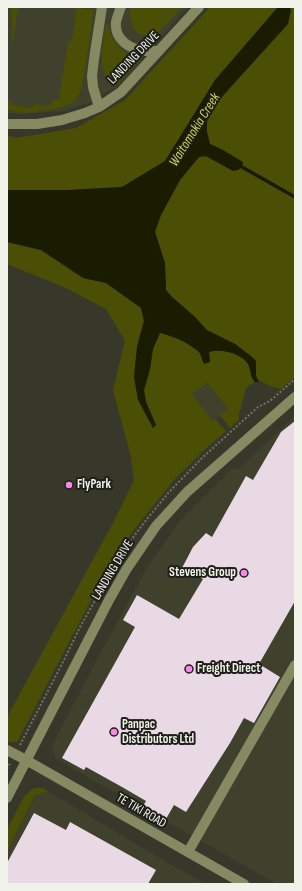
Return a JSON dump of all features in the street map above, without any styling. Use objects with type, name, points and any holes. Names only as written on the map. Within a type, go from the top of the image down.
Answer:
[{"type":"street","points":[[99,107],[93,87],[92,76],[102,7]]},
{"type":"street","points":[[120,7],[116,23],[116,31],[120,39],[129,46],[139,50],[159,51]]},
{"type":"street","name":"LANDING DRIVE","points":[[7,124],[37,124],[62,120],[99,107],[121,92],[199,7]]},
{"type":"street","name":"LANDING DRIVE","points":[[7,798],[126,570],[156,526],[187,492],[295,397]]},
{"type":"street","points":[[188,852],[295,665]]},
{"type":"street","name":"TE TIKI ROAD","points":[[7,750],[244,884]]},
{"type":"shaded area","points":[[7,7],[188,7],[116,87],[89,103],[64,111],[19,114],[7,113]]},
{"type":"shaded area","points":[[10,7],[18,7],[12,49],[12,24]]},
{"type":"shaded area","points":[[130,7],[182,7],[153,36],[147,36],[139,33],[133,28]]},
{"type":"shaded area","points":[[210,7],[278,7],[215,80],[166,161],[122,187],[68,190],[7,190],[7,135],[16,138],[76,128],[125,100]]},
{"type":"shaded area","points":[[289,7],[295,7],[295,377],[281,389],[270,386],[261,381],[259,382],[256,376],[256,361],[252,357],[235,344],[207,330],[166,290],[165,263],[155,232],[161,215],[180,180],[199,157],[206,156],[233,171],[223,150],[210,144],[207,132],[207,121],[220,99],[291,10]]},
{"type":"shaded area","points":[[76,8],[94,10],[82,88],[75,101],[56,109],[25,113],[7,110],[7,101],[10,101],[13,105],[32,108],[35,104],[49,106],[51,105],[53,99],[59,100],[68,41],[72,41]]},
{"type":"shaded area","points":[[106,24],[108,25],[111,35],[131,59],[110,81],[106,77],[102,63]]},
{"type":"shaded area","points":[[135,61],[137,63],[117,85],[114,84]]},
{"type":"shaded area","points":[[7,242],[41,250],[83,278],[106,283],[141,308],[144,320],[137,347],[134,377],[156,425],[146,402],[144,390],[150,369],[153,349],[160,333],[183,341],[200,353],[204,364],[210,362],[209,352],[226,351],[242,358],[247,362],[255,382],[246,389],[239,414],[239,420],[230,428],[220,415],[228,409],[207,383],[192,394],[213,421],[215,419],[226,431],[174,480],[133,531],[109,566],[17,742],[7,741],[7,717],[114,521],[134,480],[131,457],[113,390],[125,341],[106,309],[66,288],[7,264]]},
{"type":"shaded area","points":[[207,383],[228,409],[213,421],[192,394]]},
{"type":"shaded area","points":[[295,416],[295,884],[277,884],[56,759],[52,746],[148,566],[181,520],[233,468],[237,470]]},
{"type":"shaded area","points":[[35,788],[42,788],[49,792],[35,795],[7,852],[7,829],[25,795]]},
{"type":"shaded area","points":[[49,792],[205,884],[7,884],[7,852],[36,795]]},
{"type":"water","name":"Waitomokia Creek","points":[[278,7],[289,7],[291,10],[288,24],[220,99],[207,121],[207,132],[210,144],[243,162],[242,167],[233,171],[206,156],[199,157],[180,180],[161,215],[155,232],[165,263],[166,290],[207,330],[235,344],[252,357],[256,361],[256,376],[259,382],[255,382],[253,380],[248,364],[236,354],[225,351],[209,352],[210,362],[204,364],[200,353],[191,346],[181,340],[160,333],[153,349],[150,369],[144,390],[146,402],[156,425],[153,428],[138,400],[134,377],[137,347],[144,321],[141,308],[106,283],[83,278],[41,250],[7,242],[7,190],[68,190],[122,187],[165,161],[215,80]]},
{"type":"building","points":[[295,421],[295,601],[259,664],[280,677],[254,723],[244,718],[230,743],[186,812],[174,805],[166,819],[143,806],[146,801],[86,767],[84,770],[62,758],[135,627],[123,620],[137,595],[179,619],[203,579],[182,568],[193,547],[206,533],[212,537],[246,476],[253,480],[281,432]]},
{"type":"building","points":[[34,813],[66,830],[70,822],[156,870],[148,884],[7,884],[7,863]]},
{"type":"waterway","points":[[242,167],[295,197]]},
{"type":"place","name":"FlyPark","points":[[69,485]]},
{"type":"place","name":"Stevens Group","points":[[244,573]]},
{"type":"place","name":"Freight Direct","points":[[189,669]]},
{"type":"place","name":"Panpac Distributors Ltd","points":[[114,732]]}]
